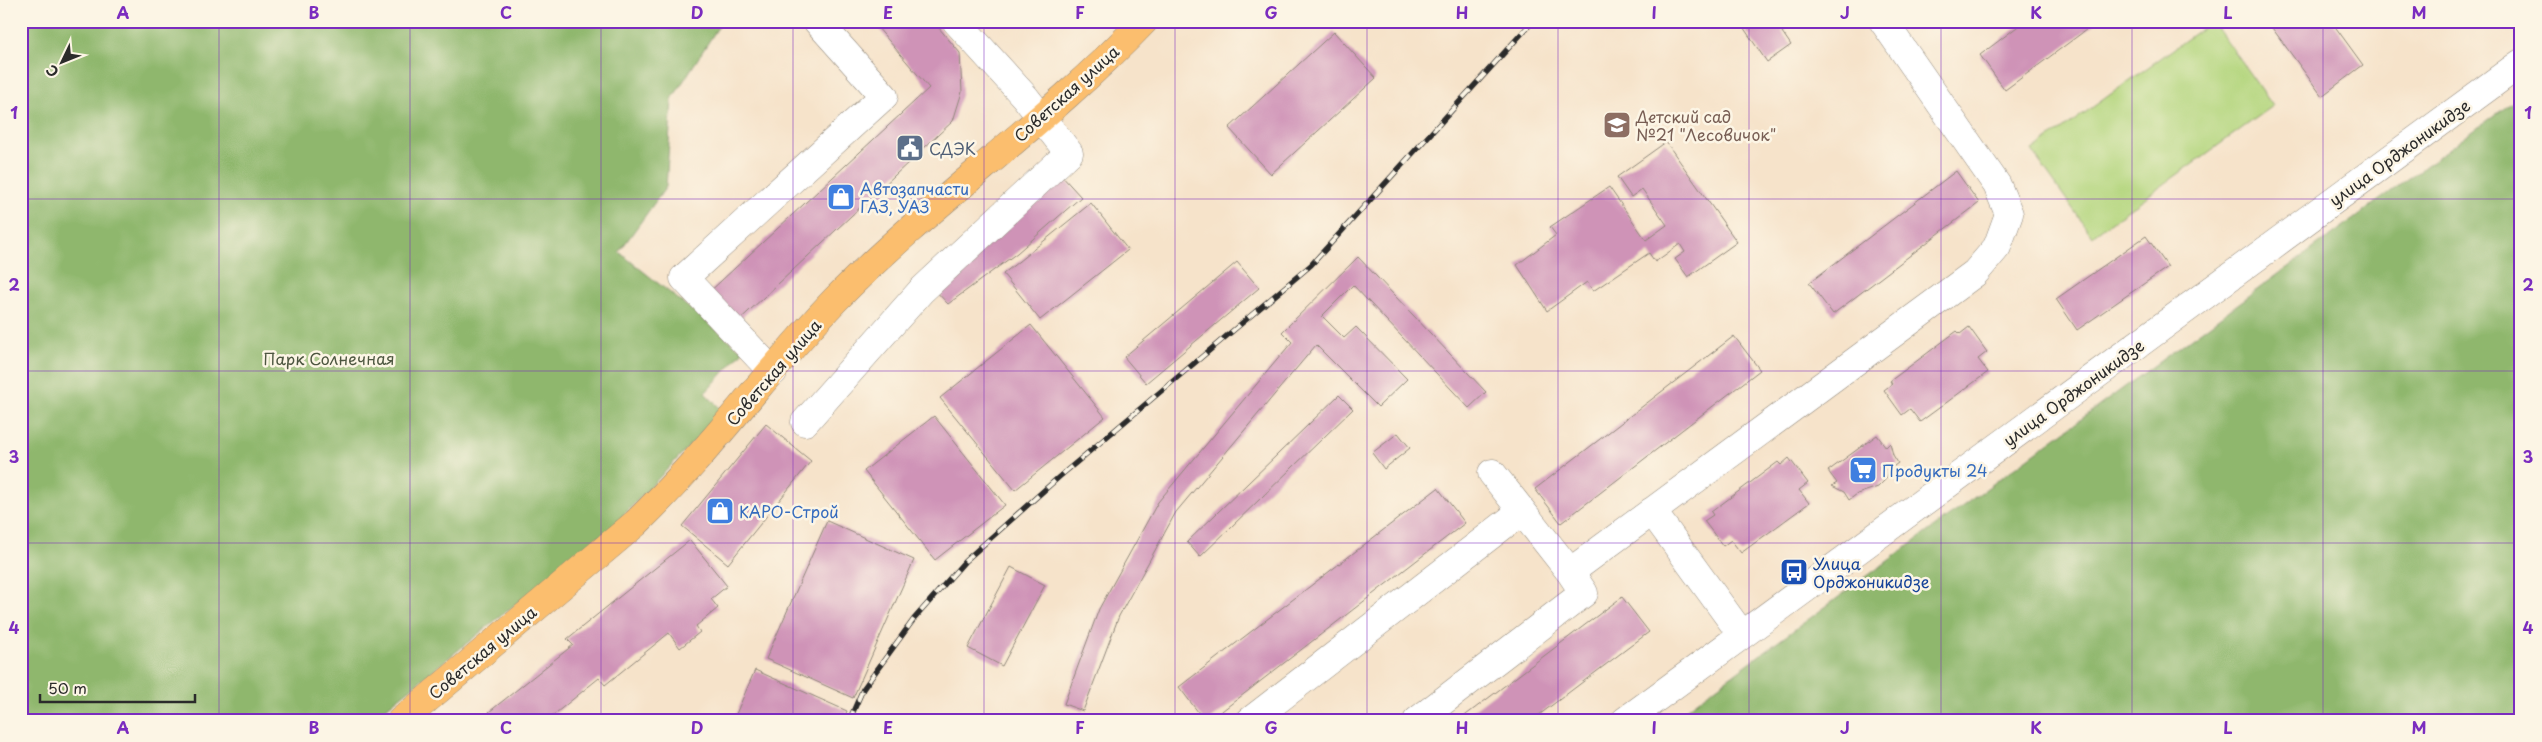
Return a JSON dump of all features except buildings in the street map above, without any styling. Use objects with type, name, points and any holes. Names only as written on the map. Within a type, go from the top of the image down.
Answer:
[{"type":"main road","name":"Советская улица","points":[[401,721],[636,523],[669,492],[835,301],[907,232],[1041,116],[1144,21]]},
{"type":"street","points":[[773,372],[684,278],[884,96],[817,21]]},
{"type":"street","points":[[805,422],[921,291],[1069,153],[1041,116],[956,21]]},
{"type":"street","points":[[1570,572],[1975,273],[1997,247],[2009,214],[1997,185],[1883,21]]},
{"type":"street","name":"улица Орджоникидзе","points":[[1625,721],[2521,63]]},
{"type":"street","points":[[1417,721],[1584,593],[1570,572],[1492,474]]},
{"type":"street","points":[[1250,721],[1522,511]]},
{"type":"street","points":[[1652,511],[1742,635]]},
{"type":"green space","name":"Парк Солнечная","points":[[21,21],[722,21],[672,99],[666,187],[619,252],[743,351],[705,393],[723,411],[613,526],[370,721],[21,721]]},
{"type":"green space","points":[[2212,21],[2273,106],[2092,236],[2032,151]]},
{"type":"green space","points":[[2521,96],[2521,721],[1670,721]]},
{"type":"railway","points":[[849,721],[863,689],[914,619],[965,561],[1059,477],[1311,265],[1533,21]]},
{"type":"place","name":"Детский сад №21 \"Лесовичок\"","points":[[1617,125]]},
{"type":"place","name":"СДЭК","points":[[910,148]]},
{"type":"place","name":"Автозапчасти ГАЗ, УАЗ","points":[[841,197]]},
{"type":"place","name":"Продукты 24","points":[[1863,470]]},
{"type":"place","name":"КАРО-Строй","points":[[720,511]]},
{"type":"place","name":"Улица Орджоникидзе","points":[[1794,572]]}]
